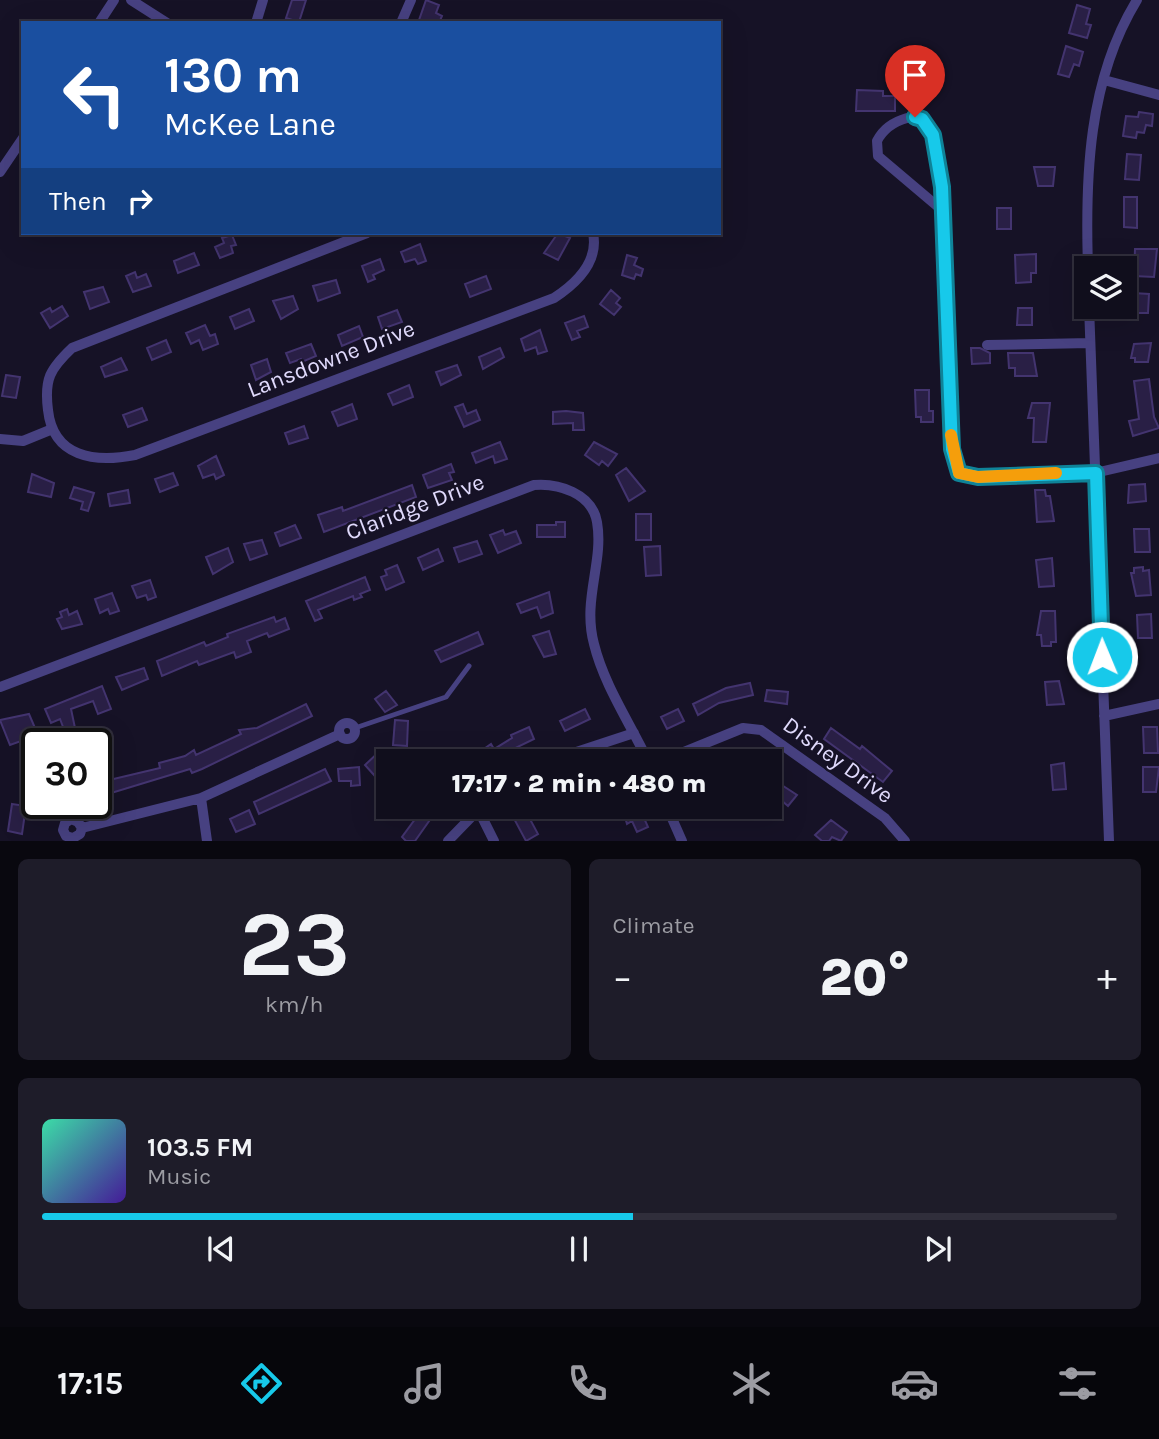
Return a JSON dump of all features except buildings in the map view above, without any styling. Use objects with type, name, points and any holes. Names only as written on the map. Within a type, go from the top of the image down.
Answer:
[{"type":"street","points":[[100,21],[114,0]]},
{"type":"street","points":[[131,0],[164,21]]},
{"type":"street","points":[[257,21],[263,0]]},
{"type":"street","points":[[402,21],[411,0]]},
{"type":"street","points":[[1088,256],[1089,158],[1104,80],[1118,40],[1137,0]]},
{"type":"street","points":[[1104,80],[1159,96]]},
{"type":"street","points":[[943,211],[878,156],[877,141],[891,124],[915,117],[922,119],[933,135],[943,211],[952,449],[959,473],[978,477],[1096,473],[1159,458]]},
{"type":"street","points":[[0,172],[21,141]]},
{"type":"street","points":[[0,439],[23,441],[50,430],[45,388],[54,365],[72,348],[362,235]]},
{"type":"street","name":"Lansdowne Drive","points":[[50,430],[71,451],[92,458],[112,460],[135,456],[554,298],[574,285],[588,266],[595,244],[593,235]]},
{"type":"street","points":[[1089,319],[1109,841]]},
{"type":"street","points":[[987,345],[1090,343]]},
{"type":"street","name":"Claridge Drive","points":[[0,687],[534,485],[554,484],[573,492],[586,503],[597,521],[588,617],[604,671],[642,749]]},
{"type":"street","points":[[1104,716],[1159,704]]},
{"type":"street","points":[[82,828],[201,798],[340,734],[351,738],[355,727]]},
{"type":"street","name":"Disney Drive","points":[[691,749],[743,728],[761,730],[885,818],[905,840]]},
{"type":"street","points":[[585,749],[634,733]]},
{"type":"street","points":[[201,798],[207,841]]},
{"type":"street","points":[[448,841],[469,819]]},
{"type":"street","points":[[485,819],[494,841]]},
{"type":"street","points":[[672,819],[682,841]]},
{"type":"lane","points":[[355,727],[446,696],[469,666]]},
{"type":"slow traffic","points":[[951,435],[955,466],[959,473],[978,477],[1056,473]]},
{"type":"route","points":[[915,117],[922,119],[933,135],[942,187],[952,449],[955,466],[959,473],[978,477],[1082,471],[1096,473],[1100,531],[1102,657]]}]
